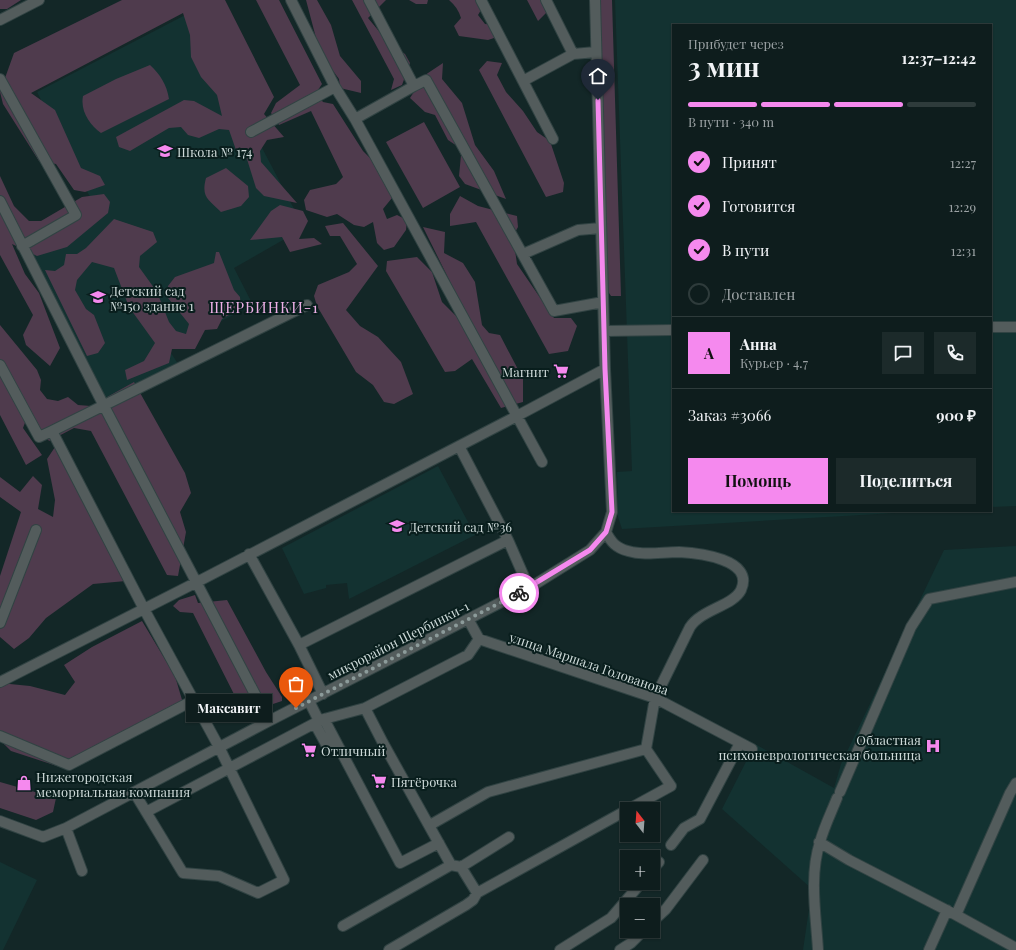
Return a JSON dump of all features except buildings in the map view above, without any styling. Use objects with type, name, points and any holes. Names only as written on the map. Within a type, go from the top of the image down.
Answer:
[{"type":"street","points":[[0,20],[39,0]]},
{"type":"street","points":[[291,0],[335,87],[355,119],[542,462]]},
{"type":"street","points":[[369,0],[414,86]]},
{"type":"street","points":[[481,0],[552,139]]},
{"type":"street","points":[[546,0],[573,54]]},
{"type":"street","points":[[595,0],[605,369],[612,512],[606,532],[615,546],[628,552],[642,554],[678,552],[704,555],[738,568],[742,574],[743,580],[737,595],[732,600],[704,614],[693,622],[655,698],[646,749],[671,786],[642,802]]},
{"type":"street","points":[[523,81],[573,54],[596,52]]},
{"type":"street","points":[[0,79],[76,215],[22,246]]},
{"type":"street","points":[[355,119],[426,80],[554,311],[603,302]]},
{"type":"street","points":[[251,132],[335,87]]},
{"type":"street","points":[[0,201],[104,406],[268,721]]},
{"type":"street","points":[[523,254],[578,230],[601,228]]},
{"type":"street","points":[[0,366],[39,437],[307,305]]},
{"type":"street","points":[[992,327],[1016,327]]},
{"type":"street","points":[[604,331],[672,330]]},
{"type":"street","points":[[0,682],[144,609],[605,369]]},
{"type":"street","points":[[52,431],[144,609],[220,747],[284,880],[258,893],[219,876],[183,873],[134,792]]},
{"type":"street","points":[[459,446],[508,540],[529,588]]},
{"type":"street","points":[[0,623],[36,530]]},
{"type":"street","name":"микрорайон Щербинки-1","points":[[0,822],[43,837],[66,828],[268,721],[529,588],[590,550],[606,532]]},
{"type":"street","points":[[298,645],[508,540]]},
{"type":"street","points":[[249,554],[323,694]]},
{"type":"street","points":[[818,950],[814,893],[819,842],[911,627],[929,599],[1016,582]]},
{"type":"street","points":[[146,812],[319,721],[365,708],[468,655],[479,639],[468,619]]},
{"type":"street","name":"улица Маршала Голованова","points":[[479,639],[655,698],[752,749]]},
{"type":"street","points":[[0,736],[69,765],[194,700]]},
{"type":"street","points":[[309,701],[319,721],[341,752],[400,863],[439,843]]},
{"type":"street","points":[[365,708],[439,843],[477,893]]},
{"type":"street","points":[[671,845],[684,828],[700,819],[740,743]]},
{"type":"street","points":[[430,825],[488,792],[646,749]]},
{"type":"street","points":[[929,950],[952,912],[1010,793],[1016,784]]},
{"type":"street","points":[[389,950],[466,905],[473,900],[477,893],[620,814]]},
{"type":"street","points":[[66,828],[82,871]]},
{"type":"street","points":[[343,926],[509,837]]},
{"type":"street","points":[[819,842],[849,860],[952,912],[1016,948]]},
{"type":"street","points":[[660,915],[666,909],[703,860]]},
{"type":"street","points":[[560,950],[611,918],[635,890]]},
{"type":"street","points":[[620,950],[632,943],[637,938]]},
{"type":"shaded area","points":[[0,0],[21,0],[7,9],[0,9]]},
{"type":"shaded area","points":[[122,0],[225,0],[274,97],[264,114],[284,137],[267,140],[260,151],[261,162],[297,203],[264,196],[256,188],[246,156],[236,150],[229,130],[219,129],[199,138],[188,135],[181,127],[169,128],[130,151],[119,147],[116,137],[184,100],[194,101],[222,116],[217,95],[201,77],[191,57],[190,35],[183,13],[31,93],[55,110],[81,168],[100,176],[105,185],[85,192],[74,190],[56,164],[39,161],[3,104],[0,92],[14,53]]},
{"type":"shaded area","points":[[256,0],[279,0],[322,84],[316,93],[323,102],[333,104],[363,151],[394,182],[396,193],[383,209],[387,219],[397,215],[407,220],[406,230],[394,247],[384,250],[377,243],[373,222],[364,227],[354,225],[337,214],[327,217],[306,210],[304,200],[310,190],[336,184],[343,177],[311,111],[279,125],[271,113],[276,103],[300,85]]},
{"type":"shaded area","points":[[306,0],[317,0],[331,25],[340,56],[361,81],[361,93],[340,88],[339,79],[320,53]]},
{"type":"shaded area","points":[[352,0],[386,0],[368,18],[387,41],[405,54],[410,63],[402,85],[391,90],[394,79]]},
{"type":"shaded area","points":[[409,0],[428,0],[427,4],[416,4]]},
{"type":"shaded area","points":[[449,0],[487,0],[478,15],[485,24],[501,25],[494,38],[488,40],[459,36],[454,26],[461,18],[456,8]]},
{"type":"shaded area","points":[[527,0],[543,0],[547,12],[538,21]]},
{"type":"shaded area","points":[[599,0],[612,0],[621,296],[611,296],[607,290]]},
{"type":"shaded area","points":[[615,0],[1016,0],[1016,506],[992,507],[992,24],[672,24],[672,512],[912,512],[622,529],[618,517],[617,472],[632,471]]},
{"type":"shaded area","name":"Школа № 174","points":[[191,12],[304,228],[234,268],[253,305],[168,348],[178,364],[107,400],[27,247],[96,209],[37,92]]},
{"type":"shaded area","points":[[487,61],[502,63],[497,75],[506,92],[523,111],[537,132],[550,141],[564,183],[563,192],[546,197],[479,70]]},
{"type":"shaded area","points":[[443,63],[442,79],[462,103],[475,145],[494,171],[506,199],[465,184],[459,176],[461,155],[457,146],[448,140],[435,115],[425,112],[410,98],[425,75]]},
{"type":"shaded area","points":[[150,65],[162,80],[167,89],[169,99],[101,133],[93,126],[84,112],[82,102],[83,96],[116,79]]},
{"type":"shaded area","points":[[424,122],[460,187],[423,208],[386,142]]},
{"type":"shaded area","points":[[226,168],[248,186],[249,197],[241,206],[221,212],[209,201],[204,190],[206,178]]},
{"type":"shaded area","points":[[0,176],[14,206],[29,221],[41,221],[82,197],[104,194],[110,202],[108,213],[67,247],[37,256],[12,244],[25,274],[39,293],[60,348],[50,366],[26,345],[23,335],[33,315],[0,255]]},
{"type":"shaded area","points":[[460,196],[478,206],[517,216],[518,227],[513,236],[517,264],[554,318],[571,318],[577,326],[568,351],[549,354],[476,222],[450,226],[450,214]]},
{"type":"shaded area","points":[[280,205],[303,211],[308,221],[299,239],[314,238],[322,244],[290,252],[282,237],[250,240],[271,211]]},
{"type":"shaded area","points":[[114,219],[153,232],[157,242],[140,256],[139,267],[157,292],[169,322],[176,331],[186,334],[189,324],[168,298],[168,286],[175,277],[214,263],[216,252],[219,252],[234,290],[240,297],[241,308],[222,319],[217,329],[205,330],[195,349],[172,349],[169,363],[127,380],[125,370],[144,361],[155,343],[129,307],[114,268],[92,262],[77,280],[75,290],[86,309],[94,315],[105,343],[98,353],[87,356],[45,270],[55,271],[64,265],[66,254],[77,254],[86,248]]},
{"type":"shaded area","points":[[343,223],[378,266],[346,310],[360,326],[378,337],[401,362],[413,394],[394,404],[384,402],[373,385],[356,372],[317,306],[314,296],[318,285],[349,272],[357,264],[340,236],[330,236],[325,226]]},
{"type":"shaded area","points":[[423,227],[445,232],[444,253],[463,263],[475,282],[482,325],[489,333],[500,335],[523,379],[523,402],[501,408],[472,359],[455,371],[445,372],[386,271],[387,261],[417,257],[432,272],[442,302],[458,318],[466,314]]},
{"type":"shaded area","points":[[0,325],[37,370],[41,380],[40,390],[47,399],[58,401],[68,397],[78,405],[91,406],[134,382],[185,473],[191,493],[180,512],[186,532],[178,576],[167,575],[91,431],[74,428],[49,441],[29,412],[23,428],[42,455],[26,465],[0,415]]},
{"type":"shaded area","points":[[61,438],[126,581],[93,584],[46,618],[29,638],[14,649],[0,637],[0,576],[21,512],[0,497],[0,477],[20,492],[33,476],[42,485],[38,509],[53,517],[55,500],[47,459]]},
{"type":"shaded area","name":"Детский сад №36","points":[[438,466],[475,535],[349,599],[347,583],[326,585],[326,588],[304,594],[282,548]]},
{"type":"shaded area","name":"Областная психоневрологическая больница","points":[[1016,546],[1016,950],[803,950],[812,889],[722,809],[755,744],[834,788],[841,764],[944,550]]},
{"type":"shaded area","points":[[195,595],[198,603],[227,600],[266,672],[282,697],[282,701],[273,704],[249,694],[243,712],[193,613],[180,612],[173,606],[179,600]]},
{"type":"shaded area","points":[[142,621],[175,676],[185,710],[60,767],[11,751],[0,740],[0,683],[30,686],[65,695],[75,682],[64,665],[92,647]]},
{"type":"shaded area","points":[[0,782],[56,798],[53,812],[36,820],[0,808]]},
{"type":"shaded area","points":[[0,862],[37,880],[3,950],[0,950]]},
{"type":"way so far","points":[[296,708],[519,593]]},
{"type":"place","name":"Школа № 174","points":[[165,151]]},
{"type":"place","name":"Детский сад №150 здание 1","points":[[98,297]]},
{"type":"place","name":"Магнит","points":[[561,371]]},
{"type":"place","name":"Детский сад №36","points":[[397,526]]},
{"type":"place","name":"Максавит","points":[[296,708]]},
{"type":"place","name":"Областная психоневрологическая больница","points":[[933,746]]},
{"type":"place","name":"Отличный","points":[[309,750]]},
{"type":"place","name":"Пятёрочка","points":[[379,781]]},
{"type":"place","name":"Нижегородская мемориальная компания","points":[[24,783]]},
{"type":"district","name":"ЩЕРБИНКИ-1","points":[[264,307]]},
{"type":"route","points":[[519,593],[590,550],[606,532],[612,512],[605,369],[598,100]]}]
